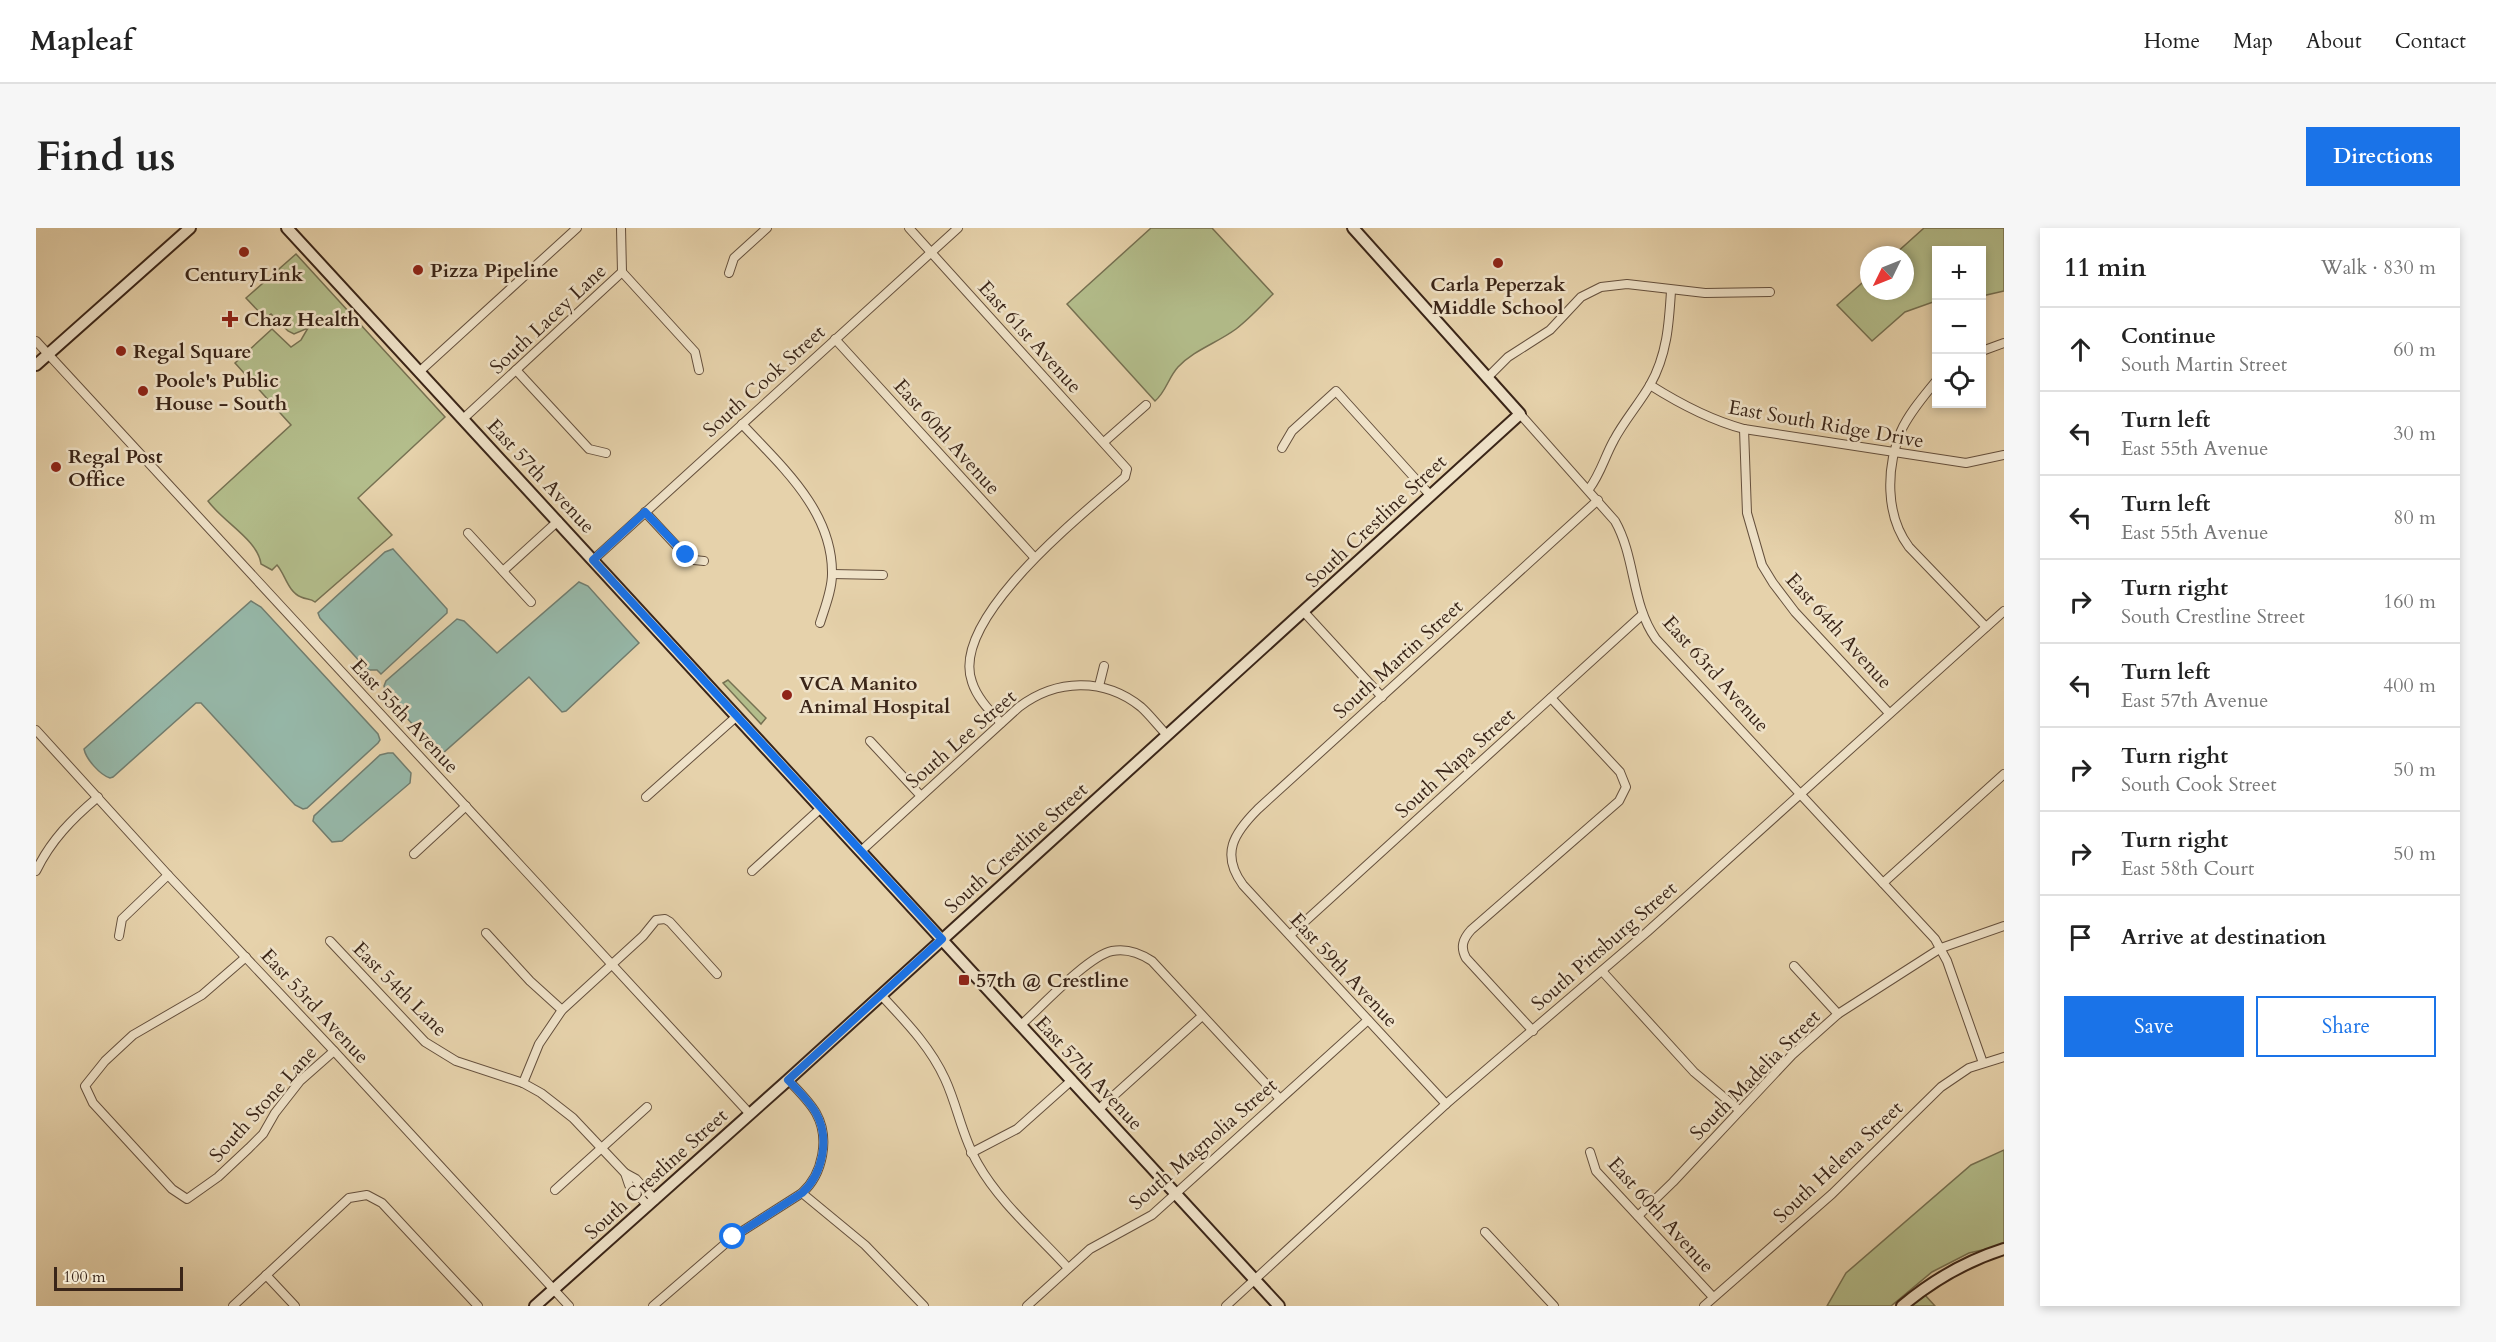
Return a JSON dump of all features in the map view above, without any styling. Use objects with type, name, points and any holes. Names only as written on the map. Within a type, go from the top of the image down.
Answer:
[{"type":"main road","points":[[36,365],[190,228]]},
{"type":"main road","name":"East 57th Avenue","points":[[287,228],[1279,1306]]},
{"type":"main road","name":"East 63rd Avenue","points":[[1353,228],[1520,414]]},
{"type":"main road","name":"South Crestline Street","points":[[535,1306],[788,1080],[1520,414]]},
{"type":"main road","points":[[1902,1306],[1944,1275],[1985,1255],[2004,1250]]},
{"type":"street","points":[[420,372],[577,228]]},
{"type":"street","name":"South Lacey Lane","points":[[463,419],[622,272],[621,228]]},
{"type":"street","points":[[729,273],[734,258],[767,228]]},
{"type":"street","name":"East 61st Avenue","points":[[909,228],[1127,469],[1125,477],[1034,557]]},
{"type":"street","name":"South Cook Street","points":[[593,560],[958,228]]},
{"type":"street","points":[[622,272],[695,352],[699,370]]},
{"type":"street","points":[[1487,378],[1508,357],[1550,330],[1581,297],[1601,287],[1627,284],[1671,291],[1705,293],[1770,292]]},
{"type":"street","points":[[1588,489],[1600,474],[1614,440],[1650,385],[1663,357],[1669,332],[1671,291]]},
{"type":"street","name":"East 60th Avenue","points":[[835,339],[1034,557]]},
{"type":"street","name":"East 55th Avenue","points":[[36,341],[750,1114]]},
{"type":"street","points":[[1986,350],[2004,343]]},
{"type":"street","points":[[516,370],[589,448],[606,453]]},
{"type":"street","name":"East South Ridge Drive","points":[[1650,385],[1680,404],[1719,422],[1744,429],[1966,463],[2004,455]]},
{"type":"street","points":[[1932,387],[1902,429],[1894,453],[1891,507],[1901,536],[1986,627]]},
{"type":"street","points":[[1282,448],[1292,431],[1336,391],[1430,495]]},
{"type":"street","points":[[1104,442],[1146,405]]},
{"type":"street","name":"East 63rd Avenue","points":[[1520,414],[1615,521],[1624,540],[1642,615],[1664,648],[1929,931],[1941,948],[1983,1063]]},
{"type":"street","points":[[742,424],[786,471],[812,505],[827,542],[832,574],[820,623]]},
{"type":"street","name":"East 64th Avenue","points":[[1744,429],[1747,513],[1762,565],[1795,612],[1889,713]]},
{"type":"street","name":"South Martin Street","points":[[1232,850],[1237,832],[1242,825],[1598,500]]},
{"type":"street","points":[[645,512],[686,555],[694,560],[704,561]]},
{"type":"street","points":[[503,571],[558,522]]},
{"type":"street","points":[[468,533],[531,603]]},
{"type":"street","points":[[1001,723],[983,702],[971,681],[970,661],[974,640],[1018,575],[1034,557]]},
{"type":"street","points":[[832,574],[883,575]]},
{"type":"street","name":"South Pittsburg Street","points":[[1226,1306],[1446,1104],[1602,971],[2004,610]]},
{"type":"street","points":[[1304,612],[1382,697]]},
{"type":"street","name":"South Napa Street","points":[[1290,935],[1642,615]]},
{"type":"street","points":[[1099,686],[1104,666]]},
{"type":"street","name":"South Lee Street","points":[[861,851],[1001,723],[1027,701],[1045,692],[1066,686],[1099,686],[1141,707],[1167,735]]},
{"type":"street","points":[[1533,1030],[1466,958],[1462,946],[1471,930],[1619,801],[1626,787],[1620,772],[1551,698]]},
{"type":"street","points":[[646,797],[737,716]]},
{"type":"street","name":"East 53rd Avenue","points":[[36,730],[168,876],[334,1051],[569,1306]]},
{"type":"street","points":[[870,741],[921,796]]},
{"type":"street","points":[[1883,882],[2004,774]]},
{"type":"street","points":[[36,871],[47,849],[70,822],[98,797]]},
{"type":"street","points":[[414,854],[466,806]]},
{"type":"street","points":[[752,871],[821,808]]},
{"type":"street","name":"East 59th Avenue","points":[[1232,850],[1232,861],[1238,877],[1446,1104]]},
{"type":"street","points":[[119,936],[122,919],[168,876]]},
{"type":"street","points":[[523,1083],[539,1044],[562,1010],[643,936],[652,923],[661,918],[670,922],[717,974]]},
{"type":"street","name":"South Madelia Street","points":[[1638,1216],[1682,1174],[1792,1055],[1838,1014],[1941,948],[2004,927]]},
{"type":"street","points":[[486,933],[530,981],[562,1010]]},
{"type":"street","name":"East 54th Lane","points":[[330,941],[425,1042],[470,1067],[523,1083],[558,1104],[624,1173],[630,1185],[652,1203]]},
{"type":"street","points":[[1021,1025],[1092,960],[1103,954],[1122,950],[1139,953],[1152,961],[1280,1099]]},
{"type":"street","name":"South Stone Lane","points":[[246,957],[202,995],[133,1035],[105,1061],[85,1086],[93,1103],[172,1189],[187,1199],[218,1178],[262,1134],[274,1113],[300,1081],[334,1051]]},
{"type":"street","points":[[1794,966],[1838,1014]]},
{"type":"street","points":[[1602,971],[1694,1072],[1739,1110]]},
{"type":"street","points":[[881,995],[914,1031],[940,1069],[971,1153],[1001,1196],[1068,1268]]},
{"type":"street","points":[[1099,1110],[1202,1016]]},
{"type":"street","name":"South Magnolia Street","points":[[1027,1306],[1097,1244],[1135,1226],[1152,1215],[1368,1020]]},
{"type":"street","name":"South Helena Street","points":[[1704,1306],[1832,1194],[1941,1087],[1969,1068],[2004,1057]]},
{"type":"street","points":[[653,1306],[733,1237],[802,1193],[809,1186],[819,1166],[824,1144],[823,1133],[816,1113],[788,1080]]},
{"type":"street","points":[[971,1153],[1017,1129],[1072,1080]]},
{"type":"street","points":[[555,1190],[647,1107]]},
{"type":"street","name":"East 60th Avenue","points":[[1590,1152],[1596,1171],[1713,1298]]},
{"type":"street","points":[[802,1193],[865,1245],[924,1306]]},
{"type":"street","points":[[233,1306],[349,1198],[367,1196],[382,1203],[478,1306]]},
{"type":"street","points":[[1485,1232],[1554,1306]]},
{"type":"street","points":[[266,1275],[295,1306]]},
{"type":"green space","points":[[1151,228],[1212,228],[1273,294],[1236,329],[1184,361],[1155,401],[1067,304]]},
{"type":"green space","points":[[1924,228],[2004,228],[2004,291],[1986,295],[1986,246],[1932,246],[1932,302],[1905,312],[1872,341],[1837,305],[1860,285],[1860,300],[1914,300],[1914,246],[1904,246]]},
{"type":"green space","points":[[296,254],[445,417],[358,498],[392,535],[315,602],[297,595],[277,565],[272,570],[261,564],[254,547],[208,501],[291,425],[235,363],[272,329],[291,347],[301,340],[308,328],[294,334],[271,314],[267,317],[263,316],[246,298]]},
{"type":"green space","points":[[728,680],[766,718],[761,724],[723,683]]},
{"type":"green space","points":[[2004,1150],[2004,1245],[1969,1253],[1932,1272],[1891,1306],[1827,1306],[1846,1273],[1971,1165]]},
{"type":"green space","points":[[1925,1295],[1935,1306],[1911,1306]]},
{"type":"shaded area","points":[[393,549],[447,609],[447,613],[381,674],[377,670],[369,670],[364,666],[318,613],[385,552]]},
{"type":"shaded area","points":[[579,582],[588,586],[639,643],[566,711],[562,712],[529,677],[443,753],[435,749],[387,696],[384,686],[386,681],[457,619],[464,621],[497,653]]},
{"type":"shaded area","points":[[251,601],[261,607],[378,734],[380,740],[378,743],[307,808],[303,809],[295,805],[201,703],[196,703],[113,777],[110,778],[98,770],[90,762],[84,749]]},
{"type":"shaded area","points":[[393,753],[411,773],[410,783],[342,841],[332,842],[313,821],[314,816],[380,755]]},
{"type":"place","name":"CenturyLink","points":[[244,252]]},
{"type":"place","name":"Carla Peperzak Middle School","points":[[1498,263]]},
{"type":"place","name":"Pizza Pipeline","points":[[418,270]]},
{"type":"place","name":"Chaz Health","points":[[230,319]]},
{"type":"place","name":"Regal Square","points":[[121,351]]},
{"type":"place","name":"Poole's Public House - South","points":[[143,391]]},
{"type":"place","name":"Regal Post Office","points":[[56,467]]},
{"type":"place","name":"VCA Manito Animal Hospital","points":[[787,695]]},
{"type":"place","name":"57th @ Crestline","points":[[964,980]]},
{"type":"route","points":[[686,555],[645,512],[593,560],[942,939],[788,1080],[810,1104],[820,1122],[824,1144],[819,1166],[809,1186],[802,1193],[733,1237]]}]
